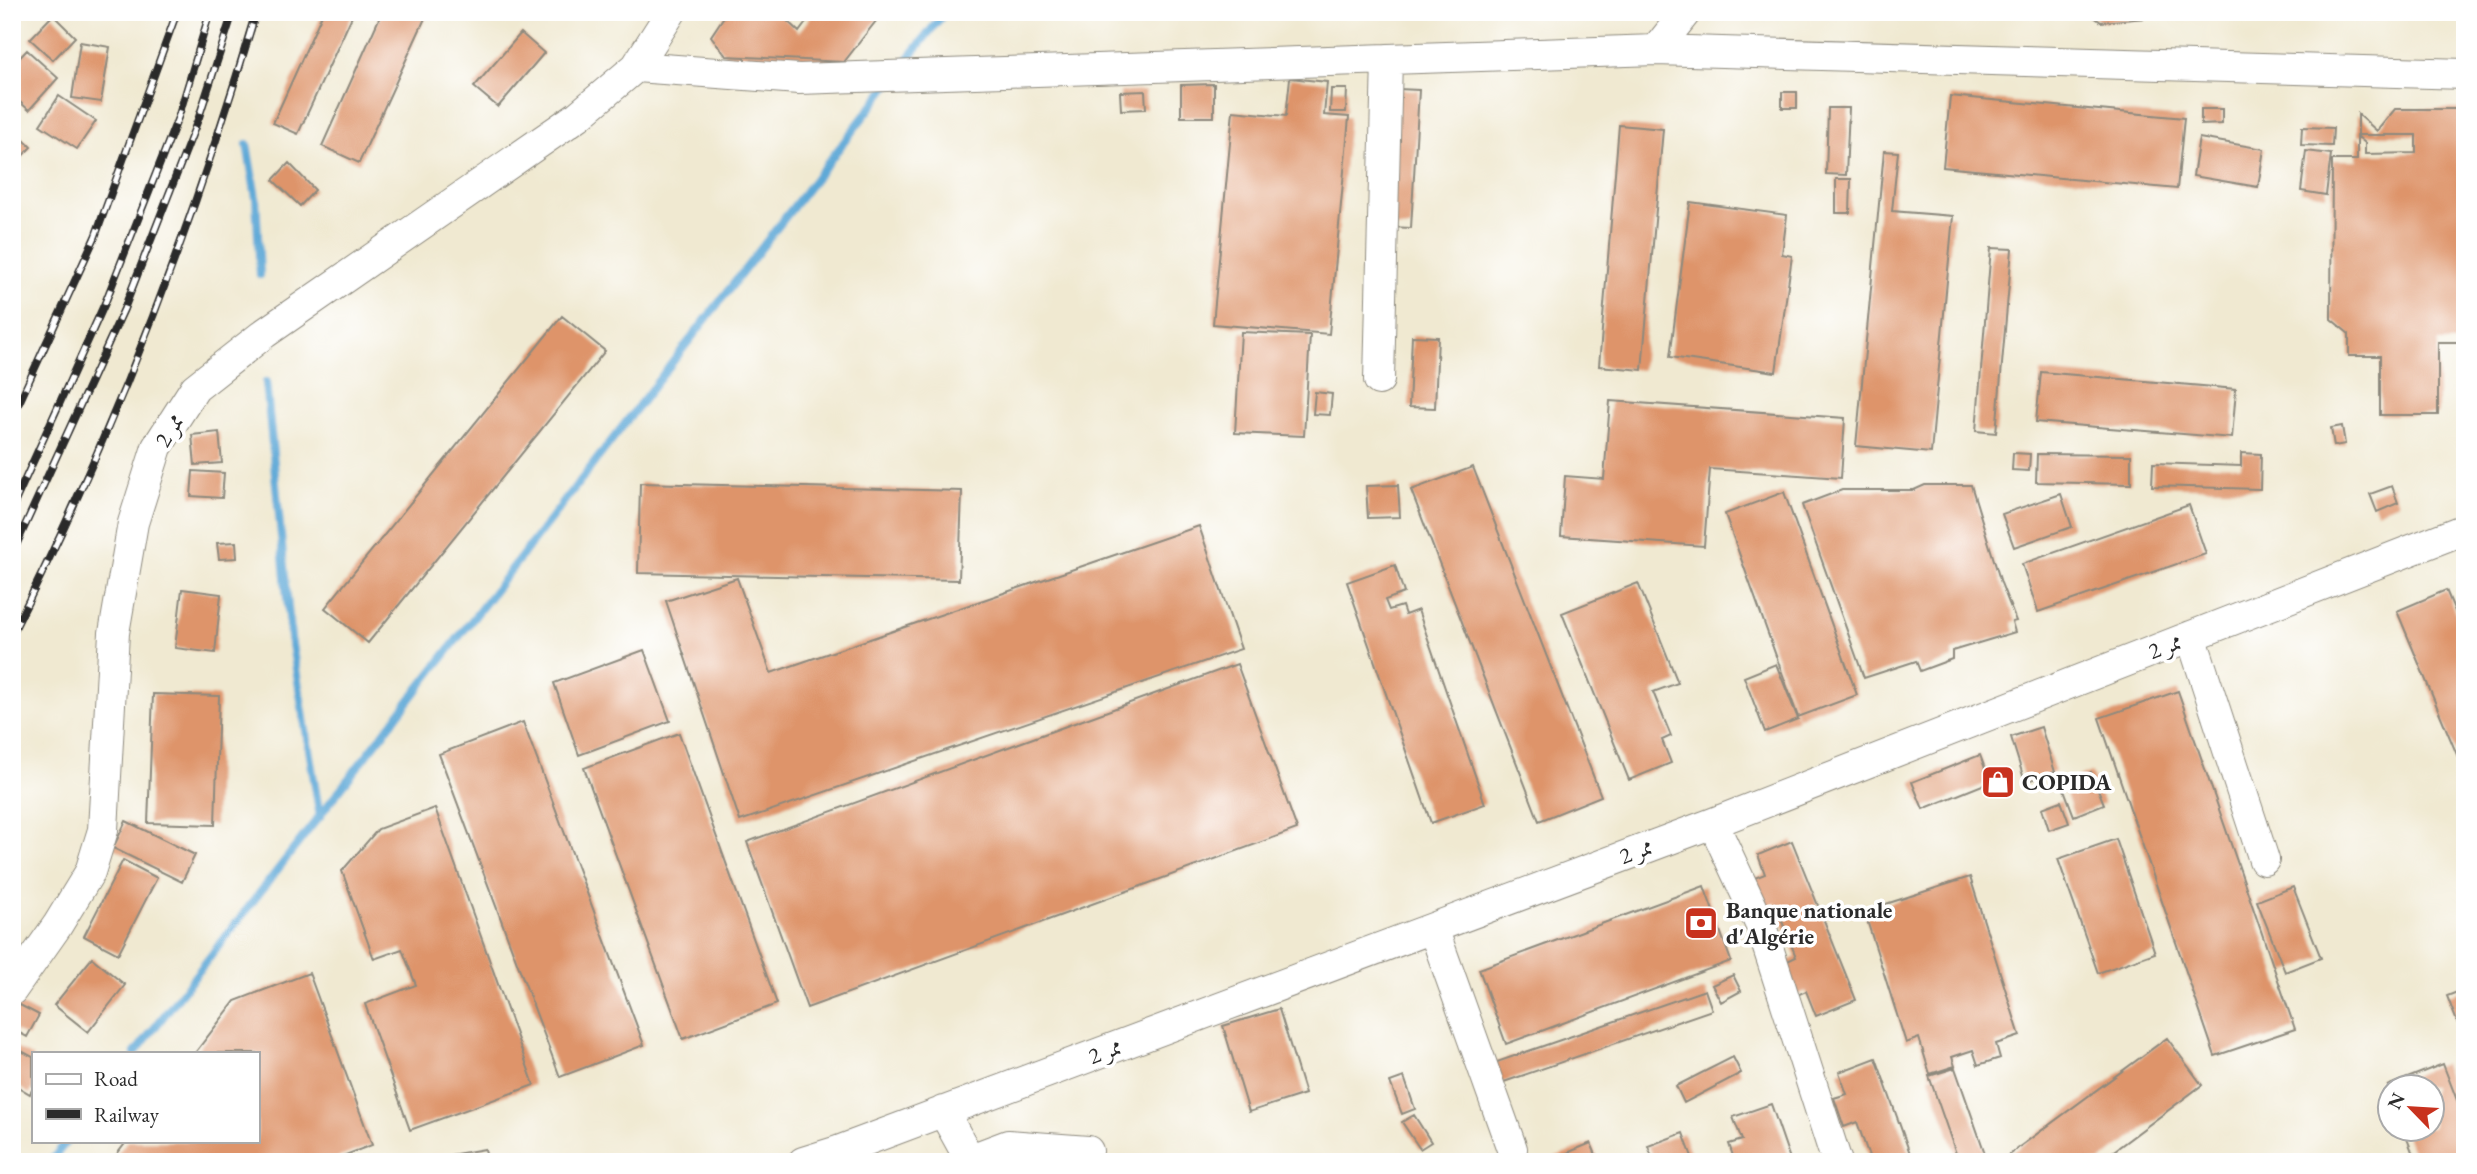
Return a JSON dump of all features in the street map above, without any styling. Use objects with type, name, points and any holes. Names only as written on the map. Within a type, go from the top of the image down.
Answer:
[{"type":"lane","name":"ممر 2","points":[[12,990],[57,926],[90,872],[103,830],[114,633],[133,523],[157,447],[195,388],[265,334],[578,116],[635,67],[671,12]]},
{"type":"lane","points":[[1656,50],[1686,12]]},
{"type":"lane","points":[[635,67],[799,79],[1656,50],[2465,74]]},
{"type":"lane","points":[[1379,380],[1387,59]]},
{"type":"lane","name":"ممر 2","points":[[803,1162],[838,1152],[1713,823],[2465,529]]},
{"type":"lane","points":[[2191,636],[2264,860]]},
{"type":"lane","points":[[1713,823],[1761,926],[1837,1162]]},
{"type":"lane","points":[[1433,928],[1512,1149]]},
{"type":"lane","points":[[943,1111],[966,1160],[1008,1144],[1088,1152]]},
{"type":"building","points":[[323,12],[354,12],[298,134],[273,123]]},
{"type":"building","points":[[382,12],[427,14],[359,163],[322,146]]},
{"type":"building","points":[[727,12],[784,12],[782,16],[799,32],[814,12],[883,12],[844,62],[726,56],[711,36]]},
{"type":"building","points":[[2087,12],[2171,12],[2168,16],[2101,22]]},
{"type":"building","points":[[53,15],[75,37],[53,60],[30,39]]},
{"type":"building","points":[[521,33],[544,53],[498,107],[474,87]]},
{"type":"building","points":[[80,42],[110,47],[101,102],[72,98]]},
{"type":"building","points":[[27,50],[58,78],[29,110],[12,95],[12,66]]},
{"type":"building","points":[[1290,78],[1327,82],[1324,115],[1349,117],[1329,334],[1213,324],[1233,111],[1286,116]]},
{"type":"building","points":[[1214,84],[1214,117],[1181,117],[1181,85]]},
{"type":"building","points":[[1331,89],[1347,89],[1346,112],[1330,112]]},
{"type":"building","points":[[1398,89],[1419,90],[1411,228],[1390,227]]},
{"type":"building","points":[[1145,91],[1146,109],[1121,110],[1120,92]]},
{"type":"building","points":[[1782,92],[1797,92],[1797,108],[1782,108]]},
{"type":"building","points":[[59,96],[96,121],[77,149],[40,125]]},
{"type":"building","points":[[1950,96],[2184,118],[2177,189],[1943,167]]},
{"type":"building","points":[[1828,108],[1849,108],[1846,175],[1826,174]]},
{"type":"building","points":[[2201,109],[2222,109],[2222,124],[2201,125]]},
{"type":"building","points":[[2395,109],[2465,109],[2465,342],[2438,342],[2438,415],[2380,415],[2380,356],[2349,356],[2349,334],[2331,319],[2332,160],[2357,160],[2357,136],[2365,143],[2365,154],[2416,153],[2416,135],[2358,135],[2358,114],[2377,131]]},
{"type":"building","points":[[1619,125],[1663,129],[1642,370],[1599,366]]},
{"type":"building","points":[[2302,127],[2333,128],[2332,146],[2301,145]]},
{"type":"building","points":[[19,135],[31,147],[12,167],[12,142]]},
{"type":"building","points":[[2199,138],[2264,149],[2258,187],[2193,176]]},
{"type":"building","points":[[1884,151],[1898,152],[1892,211],[1953,216],[1931,453],[1856,446]]},
{"type":"building","points":[[2306,151],[2331,154],[2326,195],[2301,191]]},
{"type":"building","points":[[289,163],[315,190],[300,206],[273,180]]},
{"type":"building","points":[[1836,179],[1851,179],[1850,213],[1836,213]]},
{"type":"building","points":[[1690,202],[1787,215],[1782,254],[1792,256],[1776,372],[1670,357]]},
{"type":"building","points":[[1991,248],[2012,249],[1996,433],[1976,431]]},
{"type":"building","points":[[562,316],[605,351],[368,643],[325,608]]},
{"type":"building","points":[[1241,332],[1310,335],[1304,436],[1235,433]]},
{"type":"building","points":[[1412,336],[1438,337],[1435,408],[1409,407]]},
{"type":"building","points":[[2041,372],[2236,389],[2232,438],[2036,422]]},
{"type":"building","points":[[1315,392],[1332,394],[1330,415],[1313,414]]},
{"type":"building","points":[[1610,401],[1845,418],[1841,478],[1710,469],[1704,546],[1561,536],[1565,476],[1604,479]]},
{"type":"building","points":[[2342,426],[2345,444],[2334,446],[2331,428]]},
{"type":"building","points":[[219,432],[222,463],[195,465],[192,435]]},
{"type":"building","points":[[2013,453],[2030,454],[2029,471],[2012,470]]},
{"type":"building","points":[[2241,453],[2261,454],[2260,489],[2152,486],[2153,463],[2241,466]]},
{"type":"building","points":[[2037,454],[2131,455],[2131,484],[2036,482]]},
{"type":"building","points":[[1473,467],[1601,796],[1539,821],[1411,490]]},
{"type":"building","points":[[193,471],[224,473],[222,498],[191,496]]},
{"type":"building","points":[[640,483],[962,491],[959,580],[638,573]]},
{"type":"building","points":[[1398,485],[1400,517],[1368,518],[1366,486]]},
{"type":"building","points":[[1925,485],[1971,485],[2001,583],[2016,621],[2012,622],[2015,632],[1952,651],[1952,659],[1920,671],[1916,661],[1864,678],[1802,505],[1842,490],[1914,490]]},
{"type":"building","points":[[2392,486],[2398,503],[2377,512],[2370,494]]},
{"type":"building","points":[[1784,492],[1857,695],[1798,717],[1725,514]]},
{"type":"building","points":[[2061,494],[2072,527],[2014,547],[2002,514]]},
{"type":"building","points":[[2189,505],[2206,554],[2038,612],[2022,564]]},
{"type":"building","points":[[1199,526],[1241,649],[740,821],[666,601],[737,578],[771,673]]},
{"type":"building","points":[[236,542],[237,558],[219,559],[217,543]]},
{"type":"building","points":[[1395,565],[1404,593],[1385,600],[1389,610],[1402,606],[1405,615],[1418,610],[1485,804],[1431,823],[1347,582]]},
{"type":"building","points":[[1638,583],[1678,683],[1653,692],[1671,736],[1662,740],[1671,763],[1629,780],[1562,613]]},
{"type":"building","points":[[182,589],[221,594],[215,653],[175,648]]},
{"type":"building","points":[[2446,590],[2465,635],[2465,774],[2397,611]]},
{"type":"building","points":[[644,650],[670,721],[579,755],[554,683]]},
{"type":"building","points":[[1237,664],[1297,829],[807,1008],[747,842]]},
{"type":"building","points":[[1776,664],[1798,719],[1765,732],[1744,677]]},
{"type":"building","points":[[2178,691],[2295,1029],[2215,1056],[2099,718]]},
{"type":"building","points":[[153,694],[219,696],[215,825],[148,823]]},
{"type":"building","points":[[523,722],[644,1045],[560,1077],[439,754]]},
{"type":"building","points":[[2041,727],[2055,772],[2025,782],[2011,737]]},
{"type":"building","points":[[679,733],[777,1004],[683,1039],[584,768]]},
{"type":"building","points":[[1980,755],[1990,782],[1923,809],[1912,782]]},
{"type":"building","points":[[2091,772],[2104,804],[2074,816],[2062,784]]},
{"type":"building","points":[[2061,801],[2069,823],[2049,830],[2042,808]]},
{"type":"building","points":[[435,808],[534,1085],[410,1130],[365,1004],[416,985],[402,949],[374,959],[342,871],[378,829]]},
{"type":"building","points":[[126,821],[195,855],[182,882],[113,848]]},
{"type":"building","points":[[2116,839],[2155,953],[2098,973],[2058,859]]},
{"type":"building","points":[[1792,841],[1856,1000],[1816,1016],[1806,991],[1795,996],[1783,963],[1796,957],[1775,903],[1764,908],[1752,879],[1765,874],[1758,855]]},
{"type":"building","points":[[123,860],[157,878],[118,954],[84,936]]},
{"type":"building","points":[[1970,877],[2020,1036],[1996,1044],[2000,1058],[1978,1065],[1973,1050],[1952,1057],[1955,1066],[1930,1074],[1919,1038],[1906,1043],[1864,911]]},
{"type":"building","points":[[1704,886],[1731,961],[1506,1044],[1479,969]]},
{"type":"building","points":[[2293,887],[2321,958],[2285,972],[2257,901]]},
{"type":"building","points":[[92,958],[125,985],[88,1032],[54,1005]]},
{"type":"building","points":[[309,973],[372,1145],[327,1162],[111,1162],[126,1142],[259,1142],[259,1052],[196,1052],[235,1001]]},
{"type":"building","points":[[1733,975],[1741,991],[1721,1002],[1712,985]]},
{"type":"building","points":[[2465,989],[2465,1042],[2447,996]]},
{"type":"building","points":[[1705,990],[1712,1010],[1501,1083],[1494,1063]]},
{"type":"building","points":[[18,1004],[39,1015],[27,1037],[12,1029],[12,1015]]},
{"type":"building","points":[[1279,1009],[1305,1094],[1249,1112],[1223,1026]]},
{"type":"building","points":[[2167,1038],[2202,1085],[2099,1162],[1999,1162]]},
{"type":"building","points":[[12,1046],[32,1056],[32,1090],[30,1094],[18,1087],[12,1098]]},
{"type":"building","points":[[1733,1057],[1741,1073],[1684,1103],[1676,1086]]},
{"type":"building","points":[[1876,1058],[1913,1162],[1871,1162],[1857,1122],[1844,1127],[1834,1098],[1847,1094],[1839,1072]]},
{"type":"building","points":[[2443,1064],[2465,1121],[2465,1162],[2416,1162],[2408,1142],[2446,1142],[2446,1072],[2423,1072]]},
{"type":"building","points":[[1955,1068],[1988,1162],[1959,1162],[1929,1076]]},
{"type":"building","points":[[1404,1077],[1415,1109],[1402,1114],[1390,1082]]},
{"type":"building","points":[[1771,1104],[1791,1162],[1735,1162],[1729,1144],[1742,1140],[1733,1117]]},
{"type":"building","points":[[1414,1115],[1431,1142],[1420,1149],[1402,1122]]},
{"type":"building","points":[[1683,1133],[1694,1162],[1654,1162],[1648,1146]]},
{"type":"building","points":[[1591,1143],[1599,1162],[1545,1162]]},
{"type":"building","points":[[485,1149],[488,1162],[452,1162],[450,1155]]},
{"type":"waterway","points":[[901,68],[945,12]]},
{"type":"waterway","points":[[136,1052],[889,84]]},
{"type":"waterway","points":[[247,144],[256,198],[260,275]]},
{"type":"waterway","points":[[266,382],[291,638],[320,817]]},
{"type":"waterway","points":[[50,1162],[66,1142]]},
{"type":"railway","points":[[12,418],[95,237],[177,12]]},
{"type":"railway","points":[[12,508],[105,303],[179,115],[210,12]]},
{"type":"railway","points":[[12,554],[124,309],[199,117],[233,12]]},
{"type":"railway","points":[[12,634],[84,483],[148,329],[232,92],[256,12]]},
{"type":"place","name":"COPIDA","points":[[1998,782]]},
{"type":"place","name":"Banque nationale d'Algérie","points":[[1701,923]]}]
